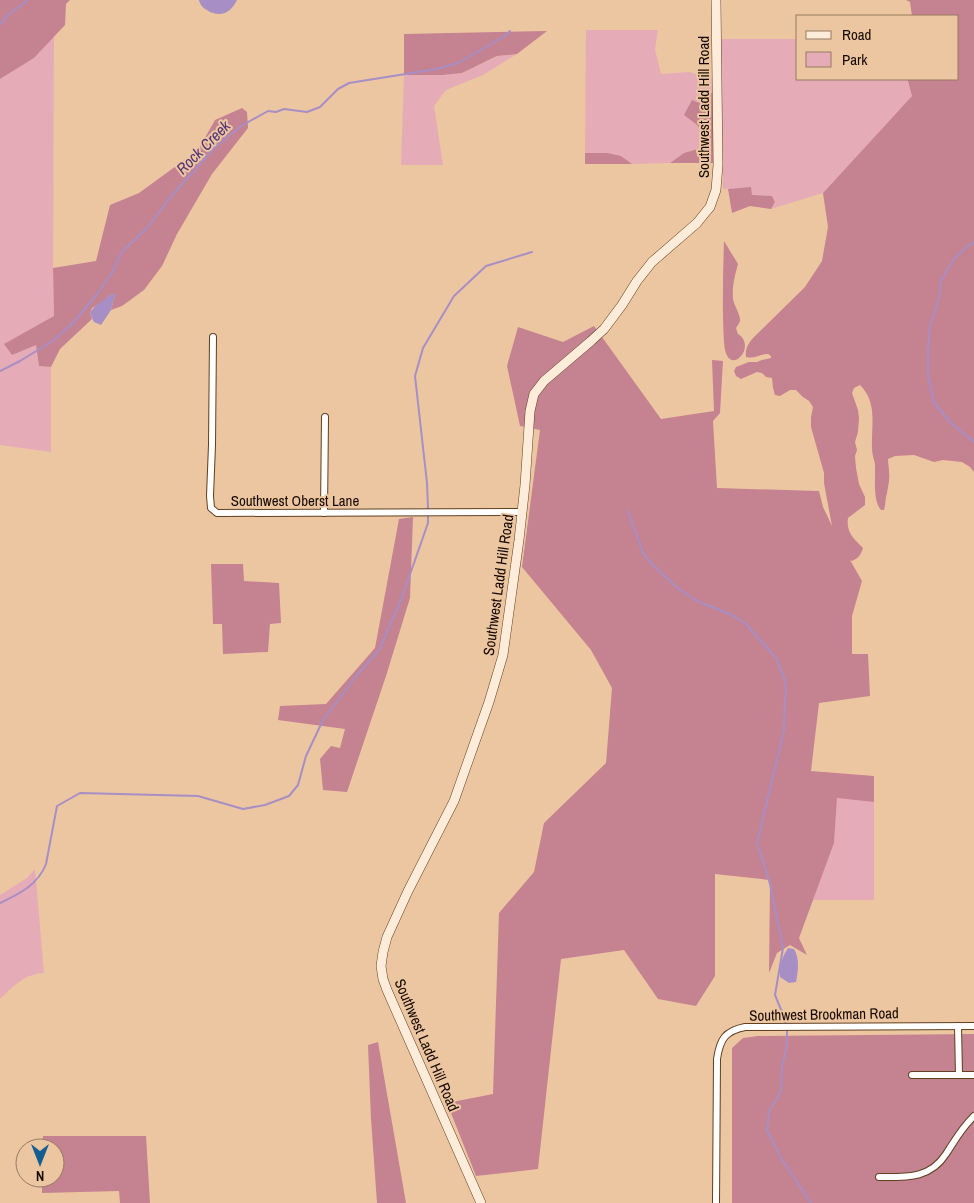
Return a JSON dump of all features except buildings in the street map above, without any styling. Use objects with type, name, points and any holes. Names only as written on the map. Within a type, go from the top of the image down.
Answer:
[{"type":"street","name":"Southwest Ladd Hill Road","points":[[481,1203],[386,990],[382,975],[384,944],[402,902],[454,801],[489,702],[505,646],[523,512],[530,412],[537,388],[599,333],[615,314],[650,264],[666,248],[697,223],[708,210],[713,200],[718,166],[716,0]]},
{"type":"street","name":"Southwest Oberst Lane","points":[[213,337],[210,496],[212,508],[216,512],[523,512]]},
{"type":"street","points":[[324,513],[325,417]]},
{"type":"street","points":[[958,1026],[959,1074]]},
{"type":"street","name":"Southwest Brookman Road","points":[[716,1203],[717,1059],[719,1046],[727,1033],[745,1027],[974,1026]]},
{"type":"street","points":[[912,1075],[974,1074]]},
{"type":"street","points":[[879,1177],[909,1177],[929,1171],[943,1159],[963,1127],[974,1116]]},
{"type":"green space","points":[[586,30],[658,30],[655,49],[661,74],[690,72],[714,78],[714,93],[697,125],[702,131],[701,148],[684,153],[670,163],[632,164],[621,156],[585,153]]},
{"type":"green space","points":[[54,36],[54,316],[36,345],[39,366],[51,367],[51,452],[0,445],[0,79],[34,58]]},
{"type":"green space","points":[[721,39],[796,39],[796,80],[908,80],[912,96],[823,193],[771,209],[775,202],[772,196],[752,195],[750,188],[723,189]]},
{"type":"green space","points":[[517,54],[483,75],[446,90],[434,106],[443,165],[401,165],[404,75],[462,73],[498,56]]},
{"type":"green space","points":[[837,797],[874,802],[874,900],[813,900],[834,843]]},
{"type":"green space","points":[[35,869],[44,973],[25,978],[0,999],[0,895],[27,878]]},
{"type":"shaded area","points":[[0,0],[70,0],[66,4],[65,25],[34,58],[0,79]]},
{"type":"shaded area","points":[[199,0],[237,0],[232,8],[223,14],[219,14],[206,10]]},
{"type":"shaded area","points":[[906,0],[974,0],[974,472],[962,462],[943,460],[934,462],[914,455],[895,456],[888,459],[889,483],[884,510],[881,510],[875,494],[871,407],[866,392],[860,385],[854,388],[852,393],[859,418],[855,442],[857,450],[855,456],[856,468],[859,484],[865,497],[865,505],[848,518],[849,531],[863,548],[858,557],[852,561],[850,560],[862,581],[852,616],[852,654],[868,654],[870,696],[819,703],[811,771],[874,776],[874,802],[837,798],[834,843],[799,938],[807,955],[790,945],[777,953],[769,973],[770,880],[715,874],[715,976],[696,1006],[658,999],[624,950],[561,959],[538,1169],[476,1176],[447,1103],[493,1094],[499,913],[534,872],[544,823],[606,763],[612,688],[591,650],[522,567],[540,430],[520,426],[507,366],[518,327],[563,342],[594,326],[661,419],[714,411],[712,360],[723,361],[720,413],[713,421],[717,488],[819,491],[823,507],[832,526],[824,473],[811,427],[813,407],[796,390],[790,390],[780,396],[775,395],[772,378],[766,377],[762,373],[757,372],[741,379],[736,376],[734,371],[736,367],[749,362],[771,358],[768,354],[746,357],[748,345],[805,287],[822,261],[828,227],[823,193],[912,96],[908,80],[959,80],[959,15],[912,15],[910,2]]},
{"type":"shaded area","points":[[547,31],[517,54],[497,56],[462,73],[404,75],[404,34]]},
{"type":"shaded area","points":[[708,93],[714,93],[714,163],[670,163],[684,153],[701,148],[702,131],[684,115],[692,100],[707,106]]},
{"type":"shaded area","points":[[242,108],[247,112],[248,128],[212,174],[177,234],[162,266],[144,290],[122,306],[111,310],[115,294],[111,294],[103,302],[92,308],[90,314],[92,319],[60,349],[51,367],[39,366],[36,345],[12,355],[4,344],[54,316],[53,268],[96,261],[110,205],[139,193],[198,150],[215,120]]},
{"type":"shaded area","points":[[585,153],[607,153],[621,156],[632,164],[585,164]]},
{"type":"shaded area","points":[[751,187],[752,195],[772,196],[775,202],[771,209],[750,206],[732,213],[728,189]]},
{"type":"shaded area","points":[[724,241],[738,264],[733,285],[733,299],[740,319],[736,328],[738,334],[744,340],[745,346],[740,358],[735,360],[730,359],[726,353],[724,342]]},
{"type":"shaded area","points":[[111,294],[115,294],[111,310],[101,325],[94,322],[90,314],[91,311]]},
{"type":"shaded area","points":[[413,517],[410,598],[386,676],[347,792],[323,790],[320,759],[331,746],[340,748],[345,729],[278,720],[280,706],[326,704],[375,648],[399,519]]},
{"type":"shaded area","points":[[211,564],[243,564],[244,581],[279,583],[281,623],[270,624],[268,652],[223,654],[222,624],[213,624]]},
{"type":"shaded area","points":[[788,948],[794,949],[798,965],[796,982],[789,983],[780,977],[781,962]]},
{"type":"shaded area","points":[[974,1034],[974,1203],[732,1203],[732,1048],[743,1038],[758,1036]]},
{"type":"shaded area","points":[[378,1042],[406,1203],[377,1203],[368,1045]]},
{"type":"shaded area","points":[[43,1136],[146,1136],[150,1203],[120,1203],[119,1191],[42,1193],[42,1188],[65,1188],[65,1138],[43,1138]]},
{"type":"waterway","points":[[0,24],[8,15],[28,0]]},
{"type":"waterway","name":"Rock Creek","points":[[0,371],[51,342],[73,323],[112,273],[121,253],[149,226],[168,200],[214,148],[241,126],[268,111],[276,112],[284,109],[307,112],[320,107],[338,89],[349,83],[437,69],[458,63],[505,36],[510,31]]},
{"type":"waterway","points":[[974,243],[970,244],[954,259],[941,280],[939,297],[930,327],[928,351],[928,375],[934,403],[952,424],[974,442]]},
{"type":"waterway","points":[[428,508],[415,376],[423,348],[454,296],[486,266],[532,252]]},
{"type":"waterway","points":[[628,511],[643,553],[653,565],[680,590],[697,601],[732,615],[746,624],[776,658],[785,680],[784,730],[757,843],[770,884],[783,948],[775,995],[786,1025]]},
{"type":"waterway","points":[[0,903],[21,892],[38,878],[46,864],[57,806],[80,793],[198,796],[243,809],[265,805],[289,796],[298,785],[306,756],[323,720],[357,675],[379,650],[401,600],[428,523],[428,517]]},
{"type":"waterway","points":[[787,1030],[787,1046],[782,1067],[781,1091],[769,1112],[767,1131],[781,1158],[811,1203]]}]
